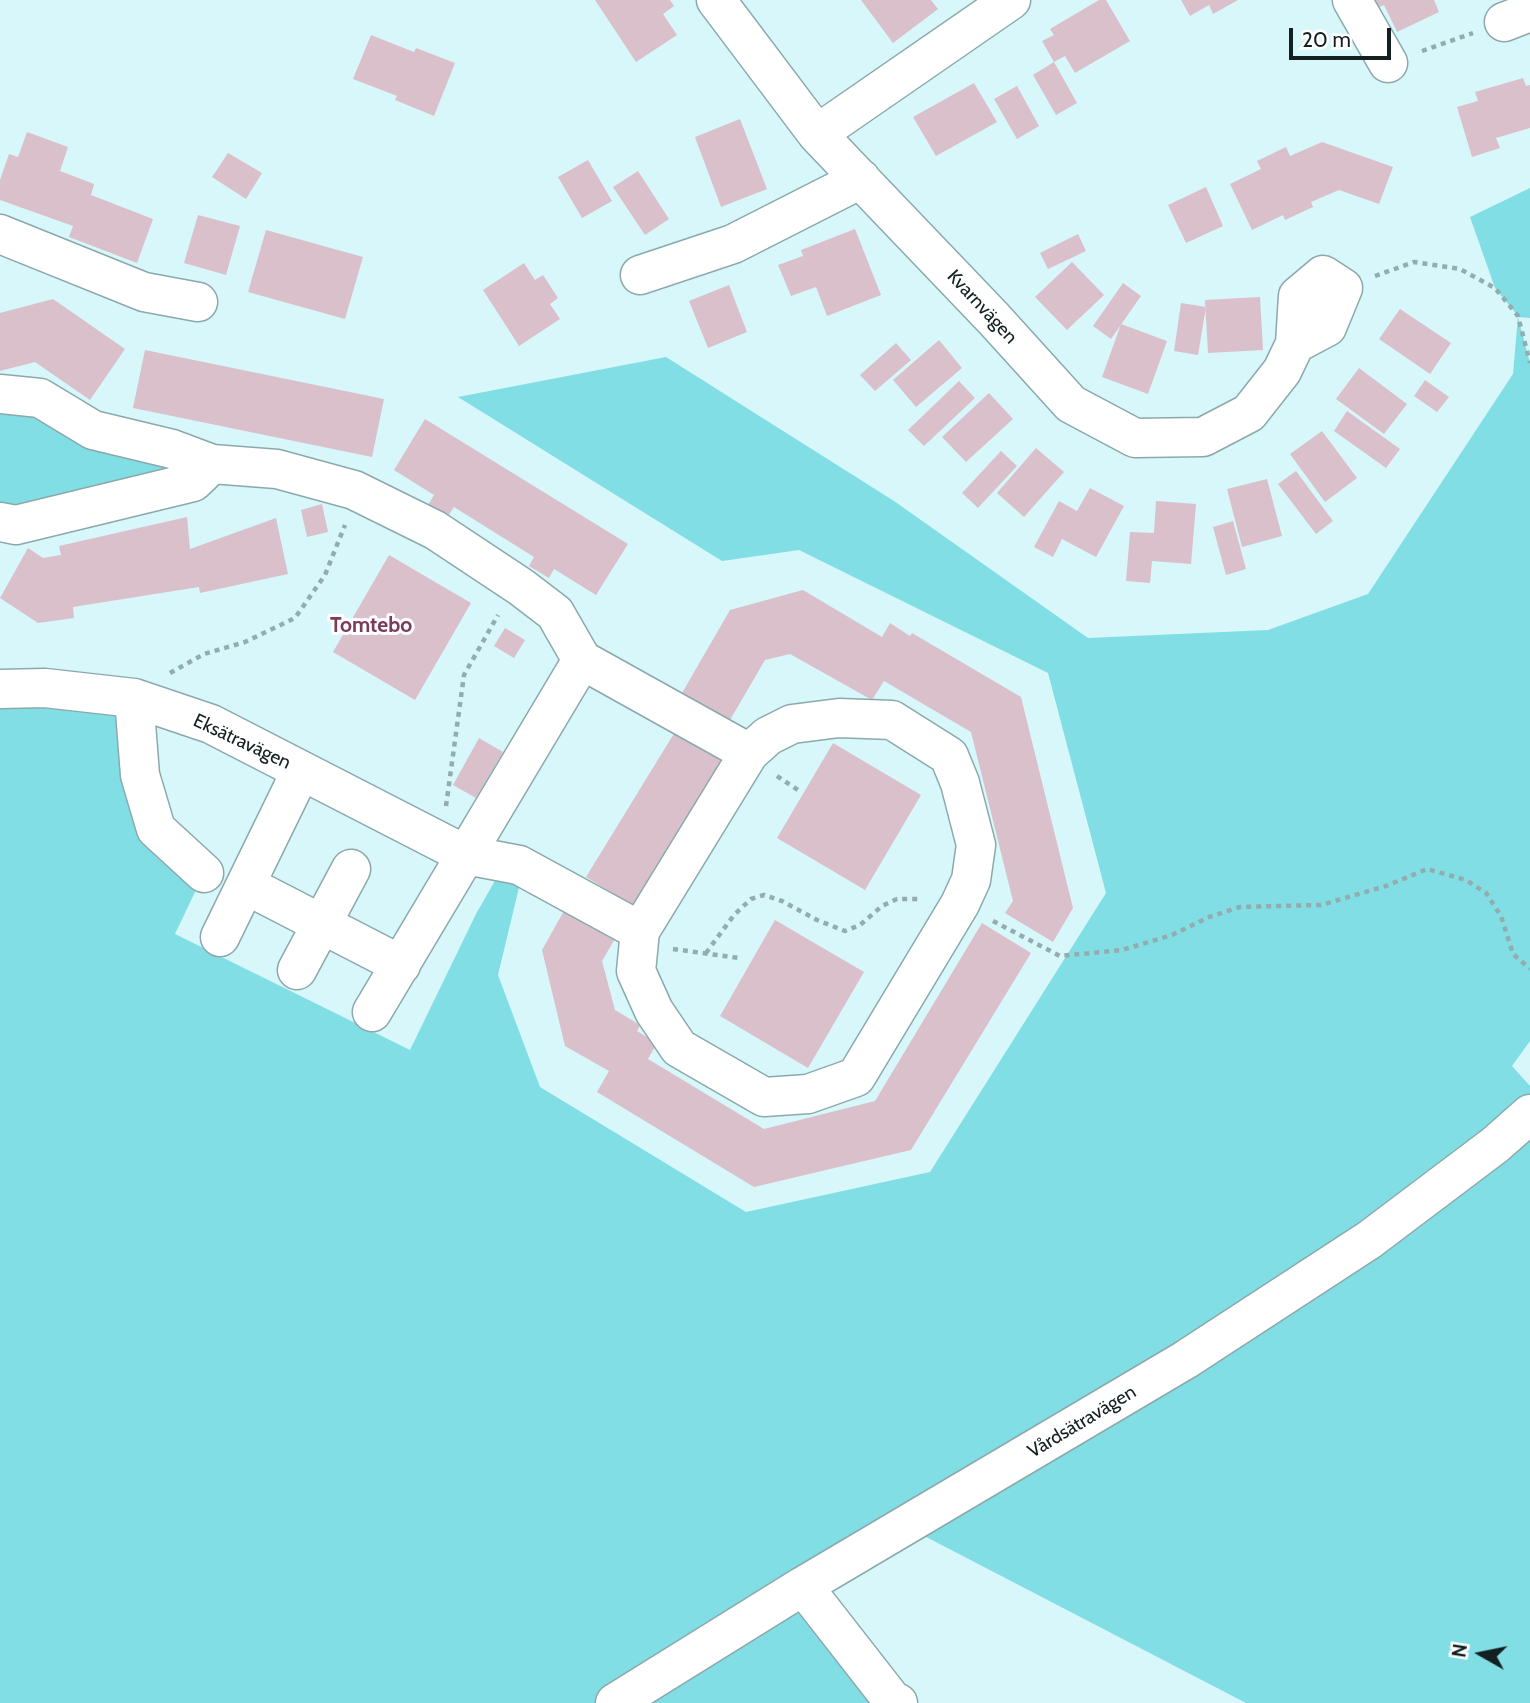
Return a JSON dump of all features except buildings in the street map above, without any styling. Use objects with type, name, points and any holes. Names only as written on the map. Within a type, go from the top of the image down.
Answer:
[{"type":"street","name":"Kvarnvägen","points":[[716,0],[817,134],[994,319],[1071,404],[1135,438],[1203,437],[1249,413],[1282,371],[1295,344],[1298,296],[1324,275],[1343,288]]},
{"type":"street","points":[[817,134],[1010,0]]},
{"type":"street","points":[[1352,0],[1388,63]]},
{"type":"street","points":[[640,275],[733,244],[861,179]]},
{"type":"street","points":[[0,234],[144,292],[198,302]]},
{"type":"street","points":[[0,394],[40,398],[93,430],[172,449],[212,464],[277,469],[354,490],[435,530],[516,583],[555,613],[582,660],[749,753]]},
{"type":"street","points":[[0,522],[16,525],[193,482],[212,464]]},
{"type":"street","points":[[372,1012],[401,965],[453,849],[582,660]]},
{"type":"street","name":"Eksätravägen","points":[[0,690],[45,688],[134,698],[211,724],[453,849],[519,865],[640,931]]},
{"type":"street","points":[[134,698],[140,775],[156,829],[204,873]]},
{"type":"street","points":[[839,718],[892,720],[949,756],[960,783],[976,845],[971,880],[960,904],[856,1077],[808,1094],[764,1097],[678,1048],[654,1011],[636,971],[640,931],[749,753],[768,736],[792,724],[839,718]]},
{"type":"street","points":[[220,937],[301,771]]},
{"type":"street","points":[[297,970],[351,869]]},
{"type":"street","points":[[246,885],[401,965]]},
{"type":"street","name":"Vårdsätravägen","points":[[615,1703],[803,1586],[1185,1360],[1513,1144],[1530,1114]]},
{"type":"street","points":[[803,1586],[892,1700],[898,1703]]},
{"type":"path","points":[[1388,63],[1517,17]]},
{"type":"path","points":[[1343,288],[1414,262],[1460,269],[1495,288],[1518,316],[1530,363]]},
{"type":"path","points":[[134,698],[163,677],[204,654],[245,642],[295,618],[325,575],[345,525],[354,490]]},
{"type":"path","points":[[453,849],[464,675],[516,583]]},
{"type":"path","points":[[706,953],[734,915],[751,899],[764,895],[845,931],[860,925],[882,906],[897,899],[928,899],[960,904],[1060,956],[1122,950],[1240,907],[1321,905],[1386,886],[1427,869],[1466,880],[1486,893],[1501,916],[1513,954],[1530,969]]},
{"type":"path","points":[[640,931],[654,946],[739,958]]},
{"type":"shaded area","points":[[1530,188],[1530,318],[1518,317],[1530,363],[1530,1041],[1512,1066],[1530,1086],[1530,1703],[1246,1703],[905,1526],[804,1586],[898,1703],[0,1703],[0,689],[134,698],[140,775],[204,873],[175,934],[410,1050],[476,914],[501,870],[521,879],[498,975],[540,1087],[746,1212],[930,1172],[1106,893],[1048,673],[799,550],[722,561],[458,397],[666,357],[894,501],[1088,638],[1268,630],[1368,594],[1513,374],[1518,316],[1495,288],[1470,217]]},
{"type":"shaded area","points":[[0,394],[168,466],[167,488],[0,522]]},
{"type":"district","name":"Tomtebo","points":[[371,626]]}]
